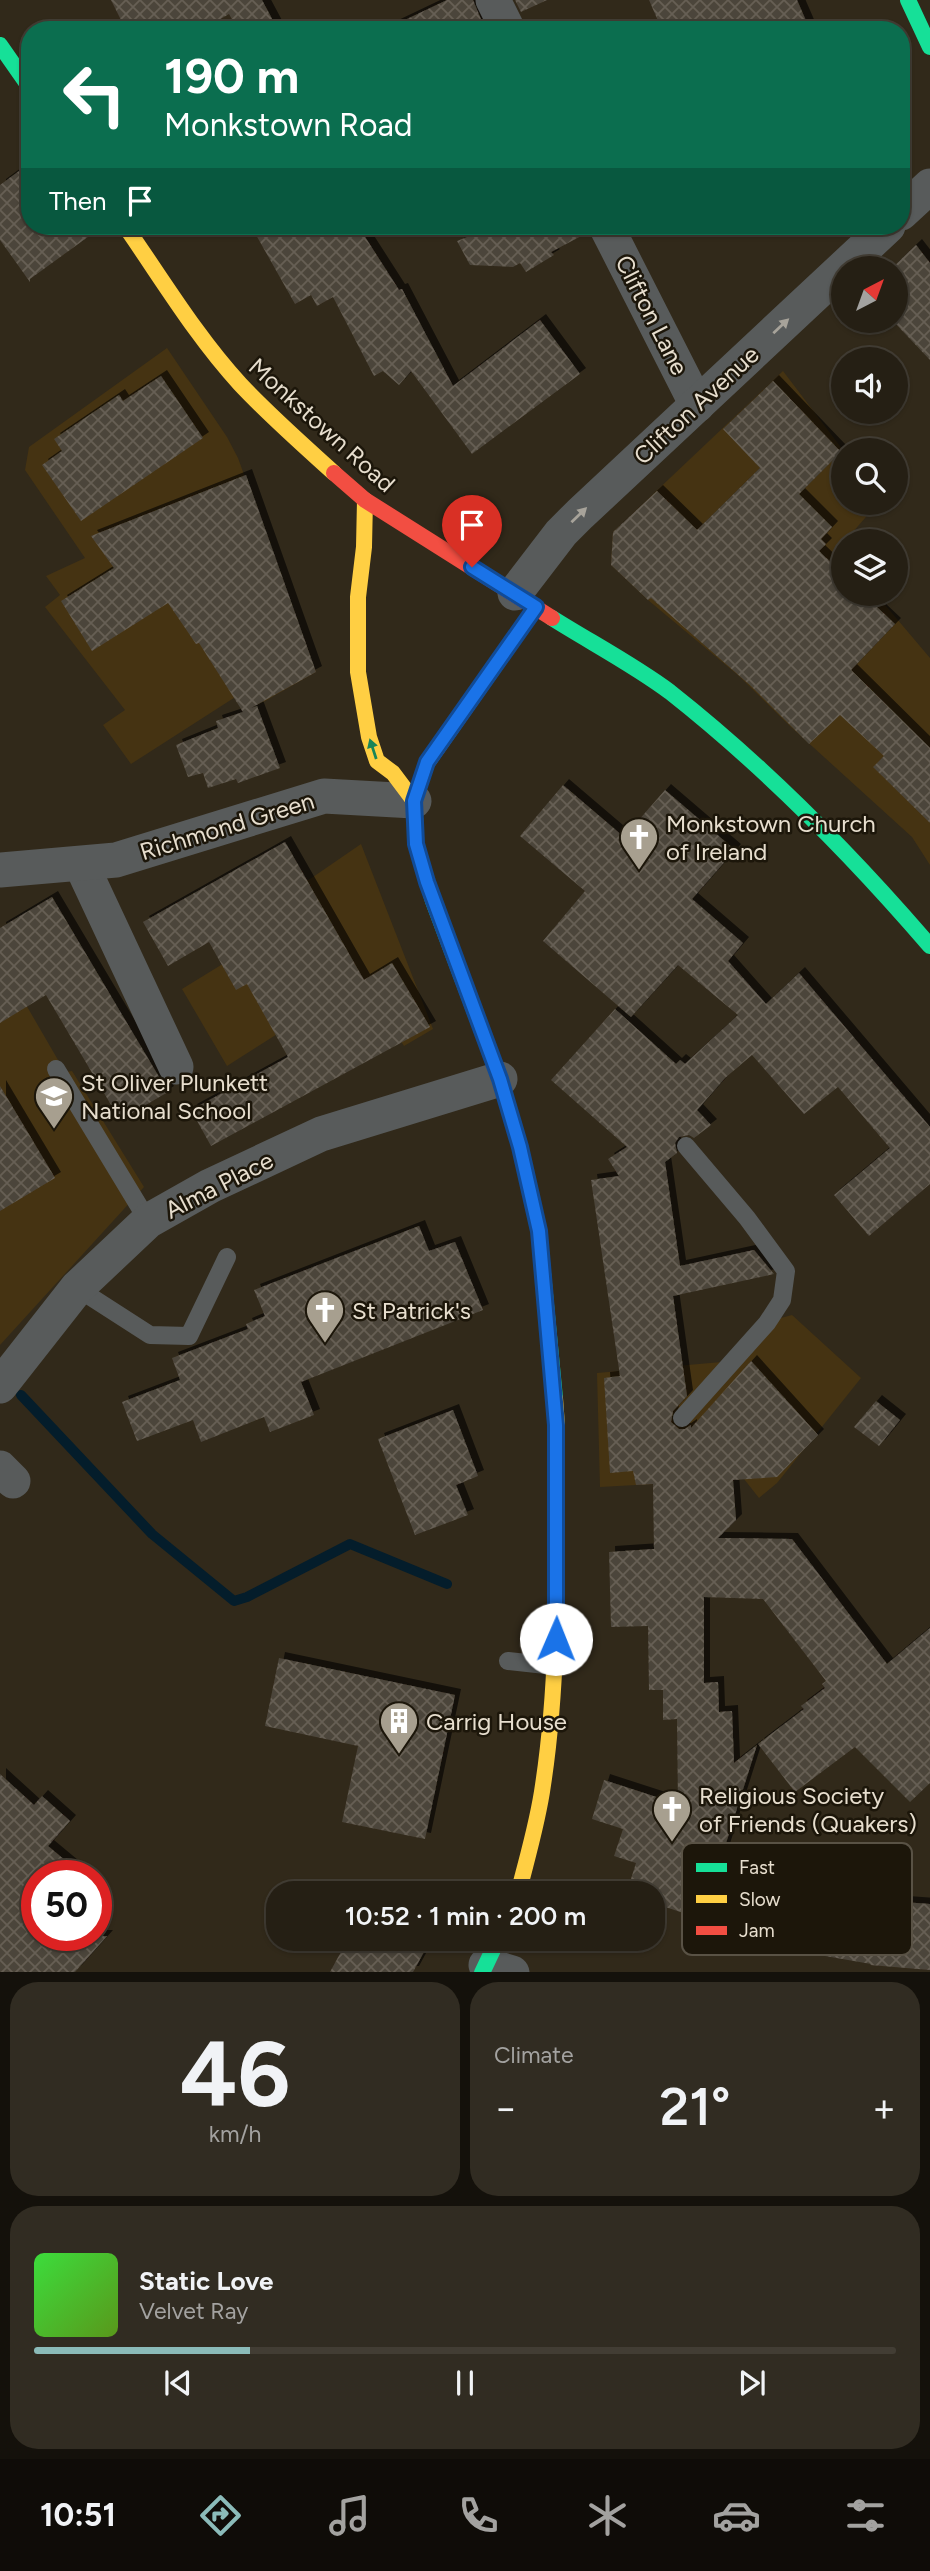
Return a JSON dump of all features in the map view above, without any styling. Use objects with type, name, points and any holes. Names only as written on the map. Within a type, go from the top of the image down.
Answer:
[{"type":"main road","points":[[908,0],[930,47]]},
{"type":"main road","points":[[0,45],[21,75]]},
{"type":"main road","name":"Monkstown Road","points":[[131,235],[207,343],[239,383],[286,430],[365,500],[668,691],[750,761],[867,873],[930,946]]},
{"type":"main road","points":[[365,500],[357,632],[362,698],[369,737],[377,761],[393,773],[414,801]]},
{"type":"main road","points":[[520,1881],[543,1789],[551,1735],[555,1666],[556,1425],[549,1322],[539,1231],[520,1147],[500,1079],[433,901],[416,844],[414,801],[427,762],[525,600]]},
{"type":"street","points":[[493,0],[504,21]]},
{"type":"street","points":[[910,205],[930,186]]},
{"type":"street","name":"Clifton Lane","points":[[611,235],[697,405]]},
{"type":"street","name":"Clifton Avenue","points":[[525,600],[561,533],[878,235]]},
{"type":"street","name":"Richmond Green","points":[[0,870],[116,860],[324,796],[414,801]]},
{"type":"street","points":[[82,864],[176,1067]]},
{"type":"street","name":"Alma Place","points":[[0,1386],[77,1288],[148,1221],[210,1186],[321,1134],[500,1079]]},
{"type":"lane","points":[[56,1069],[148,1221]]},
{"type":"lane","points":[[682,1418],[767,1323],[782,1300],[786,1271],[747,1218],[686,1146]]},
{"type":"lane","points":[[77,1288],[150,1335],[189,1336],[227,1257]]},
{"type":"lane","points":[[508,1661],[555,1666]]},
{"type":"shaded area","points":[[167,348],[227,437],[238,458],[316,672],[258,705],[253,694],[240,694],[131,764],[103,725],[125,710],[45,607],[60,595],[46,576],[85,558],[25,470],[29,447]]},
{"type":"shaded area","points":[[783,371],[834,438],[831,438],[831,515],[868,515],[855,529],[831,529],[831,606],[886,606],[930,658],[930,865],[912,837],[739,676],[648,600],[611,565],[613,532]]},
{"type":"shaded area","points":[[361,844],[433,1029],[404,1046],[365,984],[293,1024],[227,1066],[182,989],[270,935],[257,911]]},
{"type":"shaded area","name":"St Oliver Plunkett National School","points":[[0,960],[65,1072],[72,1071],[144,1187],[0,1345]]},
{"type":"shaded area","points":[[792,1315],[861,1378],[777,1483],[759,1498],[744,1479],[600,1487],[597,1373],[733,1361],[766,1322]]},
{"type":"building","points":[[111,0],[262,0],[273,21],[233,21],[229,14],[217,21],[122,21]]},
{"type":"building","points":[[447,0],[473,0],[482,21],[403,21]]},
{"type":"building","points":[[515,0],[547,0],[521,12]]},
{"type":"building","points":[[649,0],[797,0],[806,21],[658,21]]},
{"type":"building","points":[[21,170],[21,235],[91,235],[30,279],[30,282],[0,240],[0,185]]},
{"type":"building","points":[[256,235],[364,235],[399,290],[402,289],[453,386],[540,320],[580,374],[472,454],[411,371],[399,385],[383,371],[374,376],[333,297],[317,306],[311,295],[295,304]]},
{"type":"building","points":[[466,235],[583,235],[551,252],[554,255],[526,272],[520,263],[513,267],[470,265],[457,241],[467,237]]},
{"type":"building","points":[[916,245],[930,263],[930,360],[904,333],[908,333],[908,256],[905,256]]},
{"type":"building","points":[[161,376],[203,438],[81,521],[42,465],[62,451],[54,439],[119,395],[123,401]]},
{"type":"building","points":[[773,381],[831,442],[831,462],[799,494],[832,527],[821,539],[826,544],[819,551],[831,563],[831,606],[876,606],[895,624],[851,670],[930,748],[930,823],[873,767],[884,756],[840,715],[809,744],[752,687],[651,598],[648,600],[611,565],[613,532],[657,491],[697,530],[760,468],[723,429]]},
{"type":"building","points":[[246,475],[316,672],[251,708],[257,706],[280,768],[238,783],[236,779],[208,788],[203,773],[188,777],[176,745],[218,728],[216,721],[243,712],[199,643],[196,644],[168,603],[92,651],[61,601],[114,568],[91,536]]},
{"type":"building","points":[[563,785],[624,837],[665,790],[735,850],[692,899],[743,943],[728,961],[766,1004],[799,973],[930,1127],[930,1184],[869,1236],[834,1195],[890,1148],[838,1087],[804,1114],[752,1055],[725,1078],[697,1110],[711,1125],[694,1138],[689,1135],[679,1137],[675,1143],[677,1153],[665,1162],[680,1266],[754,1250],[774,1274],[673,1296],[687,1396],[673,1411],[671,1422],[679,1429],[691,1425],[691,1428],[751,1361],[818,1435],[777,1477],[733,1480],[736,1520],[718,1538],[792,1539],[887,1664],[930,1628],[930,1783],[910,1802],[855,1747],[795,1792],[758,1744],[804,1709],[801,1706],[825,1688],[822,1684],[826,1681],[763,1599],[704,1597],[704,1683],[718,1682],[719,1712],[732,1711],[734,1763],[757,1745],[726,1843],[682,1843],[682,1912],[665,1907],[665,1881],[630,1881],[636,1863],[614,1856],[623,1829],[592,1819],[604,1780],[678,1804],[677,1719],[663,1720],[663,1690],[649,1690],[648,1626],[611,1627],[609,1552],[654,1549],[653,1484],[636,1485],[633,1471],[610,1473],[604,1378],[620,1376],[591,1180],[619,1176],[608,1159],[627,1147],[551,1080],[615,1009],[676,1064],[680,1060],[685,1064],[738,1015],[678,965],[631,1017],[543,941],[585,891],[520,836]]},
{"type":"building","points":[[285,842],[364,980],[392,963],[430,1027],[211,1146],[191,1110],[288,1057],[247,984],[236,990],[209,942],[168,966],[143,922]]},
{"type":"building","points":[[52,897],[168,1092],[120,1120],[46,995],[0,1023],[0,928]]},
{"type":"building","points":[[0,1086],[55,1178],[0,1211]]},
{"type":"building","name":"St Patrick's","points":[[419,1226],[429,1251],[455,1242],[483,1310],[301,1382],[314,1415],[270,1432],[264,1417],[201,1442],[193,1420],[137,1441],[122,1402],[180,1380],[172,1358],[248,1329],[246,1324],[265,1316],[254,1290]]},
{"type":"building","points":[[876,1401],[900,1420],[879,1446],[854,1427]]},
{"type":"building","points":[[453,1410],[478,1476],[456,1485],[468,1515],[415,1535],[378,1439]]},
{"type":"building","name":"Carrig House","points":[[279,1658],[455,1695],[425,1839],[342,1822],[358,1746],[265,1726]]},
{"type":"building","points":[[0,1774],[34,1805],[42,1796],[70,1821],[48,1846],[65,1860],[21,1860],[21,1951],[94,1951],[75,1972],[0,1972]]},
{"type":"building","points":[[912,1903],[930,1904],[930,1970],[819,1955],[912,1955]]},
{"type":"building","points":[[341,1951],[424,1951],[413,1972],[330,1972]]},
{"type":"waterway","points":[[21,1395],[152,1534],[234,1601],[247,1597],[350,1544],[447,1584]]},
{"type":"traffic: fast","points":[[908,0],[930,47]]},
{"type":"traffic: fast","points":[[0,45],[21,75]]},
{"type":"traffic: fast","points":[[552,618],[656,682],[740,750],[838,845],[930,946]]},
{"type":"traffic: fast","points":[[416,834],[416,844],[433,901],[500,1079],[520,1147],[539,1231],[555,1398]]},
{"type":"traffic: fast","points":[[482,1972],[492,1951]]},
{"type":"traffic: slow","points":[[131,235],[224,366],[262,407],[334,473]]},
{"type":"traffic: slow","points":[[365,500],[364,547],[358,597],[358,672],[369,737],[377,761],[393,773],[414,801]]},
{"type":"traffic: slow","points":[[416,834],[414,801],[427,763],[536,607]]},
{"type":"traffic: slow","points":[[521,1881],[541,1799],[553,1695],[557,1560],[555,1398]]},
{"type":"traffic: jam","points":[[334,473],[365,500],[552,618]]},
{"type":"place","name":"Monkstown Church of Ireland","points":[[639,871]]},
{"type":"place","name":"St Oliver Plunkett National School","points":[[54,1130]]},
{"type":"place","name":"St Patrick's","points":[[325,1344]]},
{"type":"place","name":"Carrig House","points":[[399,1755]]},
{"type":"place","name":"Religious Society of Friends (Quakers)","points":[[672,1843]]},
{"type":"route","points":[[472,567],[536,607],[427,762],[414,801],[416,844],[433,901],[500,1079],[520,1147],[539,1231],[550,1331],[556,1425],[556,1639]]}]
